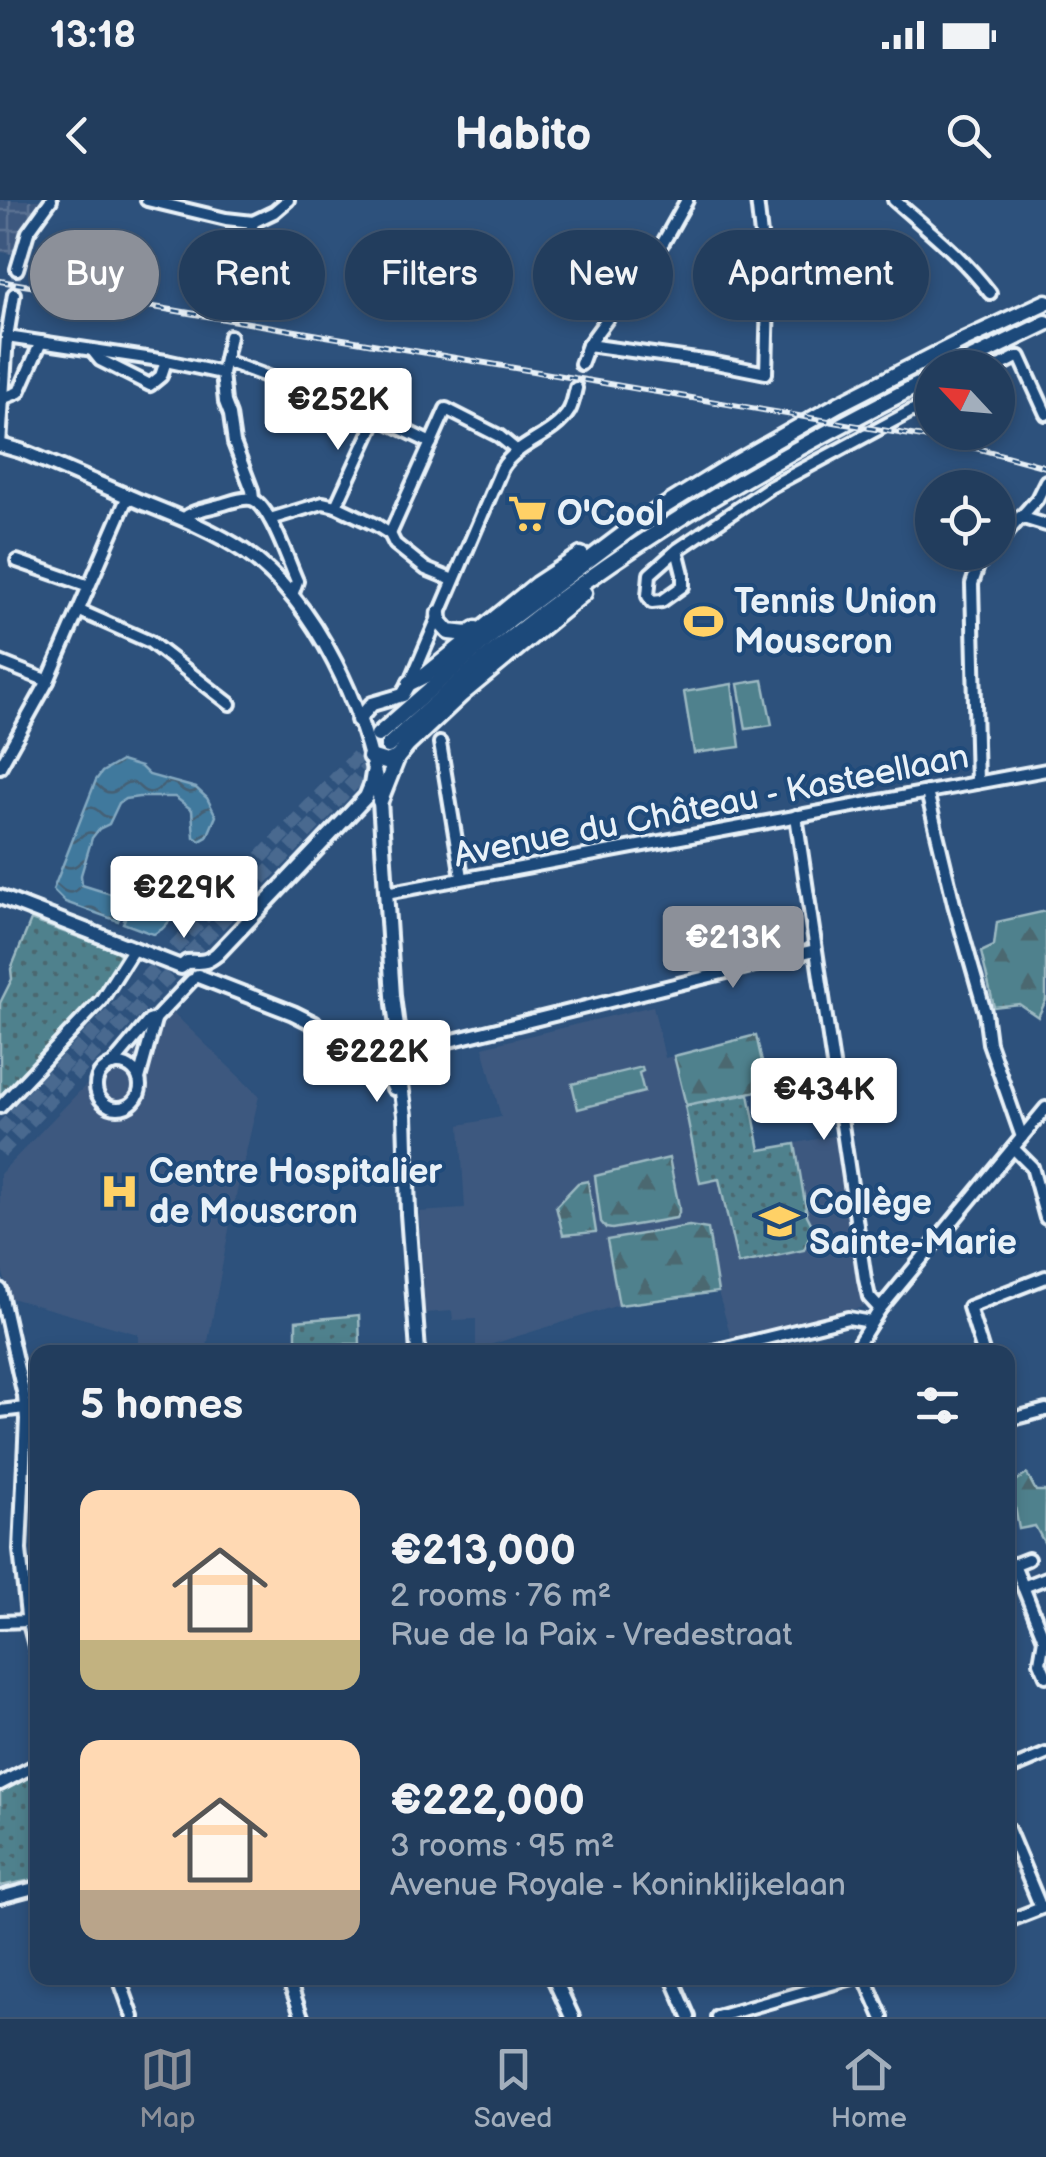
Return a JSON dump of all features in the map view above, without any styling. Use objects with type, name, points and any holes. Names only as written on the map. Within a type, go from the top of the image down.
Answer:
[{"type":"highway","points":[[410,683],[426,675],[537,584],[725,469],[839,404],[1046,302]]},
{"type":"highway","points":[[990,350],[1046,323]]},
{"type":"highway","points":[[388,747],[415,737],[600,580],[612,564],[817,437],[915,387]]},
{"type":"highway","points":[[380,800],[388,747],[509,620],[642,520]]},
{"type":"highway","points":[[438,614],[449,632],[457,634],[468,634],[485,624]]},
{"type":"highway","points":[[372,764],[386,762],[388,747]]},
{"type":"main road","points":[[0,445],[183,519],[242,550],[276,578],[315,626],[352,702],[380,800],[398,1035],[391,1059],[404,1102],[418,1345]]},
{"type":"main road","points":[[352,702],[410,683]]},
{"type":"main road","points":[[358,720],[372,704],[403,695],[410,683]]},
{"type":"main road","points":[[190,973],[217,954],[352,812],[369,792],[372,764]]},
{"type":"main road","points":[[352,812],[368,813],[382,834]]},
{"type":"main road","points":[[0,897],[303,1018],[358,1053],[391,1059]]},
{"type":"main road","points":[[217,954],[216,972],[229,987]]},
{"type":"main road","points":[[558,1985],[572,2017]]},
{"type":"street","points":[[18,269],[28,232],[51,200]]},
{"type":"street","points":[[147,200],[253,222],[288,200]]},
{"type":"street","points":[[581,364],[588,345],[664,241],[688,200]]},
{"type":"street","points":[[588,345],[766,373],[768,296],[757,200]]},
{"type":"street","points":[[894,200],[977,275],[990,293]]},
{"type":"street","points":[[251,230],[253,222]]},
{"type":"street","points":[[0,445],[7,337],[14,294]]},
{"type":"street","points":[[230,336],[224,367],[225,402],[234,443],[253,499],[270,519],[296,581],[292,595]]},
{"type":"street","points":[[7,337],[224,367],[377,417],[431,443]]},
{"type":"street","points":[[4,398],[19,392],[40,342]]},
{"type":"street","points":[[92,350],[100,360],[150,384],[160,376],[166,361]]},
{"type":"street","points":[[1015,357],[1020,357],[1045,409]]},
{"type":"street","points":[[410,683],[502,468],[516,450],[560,421],[571,408],[576,388]]},
{"type":"street","points":[[390,534],[446,409],[499,436],[516,450]]},
{"type":"street","points":[[677,550],[682,586],[662,601],[652,602],[648,596],[650,574],[677,550],[770,487],[915,409]]},
{"type":"street","points":[[336,506],[377,417]]},
{"type":"street","points":[[1015,523],[1046,481]]},
{"type":"street","points":[[0,767],[48,680],[128,496]]},
{"type":"street","points":[[1037,498],[1046,508]]},
{"type":"street","points":[[183,519],[190,512],[253,499]]},
{"type":"street","points":[[270,519],[322,503],[336,506],[376,525],[426,568],[453,580]]},
{"type":"street","points":[[1020,517],[1046,525]]},
{"type":"street","points":[[17,560],[89,586]]},
{"type":"street","points":[[977,570],[972,584],[978,783]]},
{"type":"street","points":[[80,611],[150,642],[230,704]]},
{"type":"street","points":[[0,662],[48,680]]},
{"type":"street","points":[[440,743],[462,878]]},
{"type":"street","name":"Avenue du Château - Kasteellaan","points":[[386,893],[1046,770]]},
{"type":"street","points":[[926,792],[985,1012],[989,1043],[1022,1137]]},
{"type":"street","points":[[796,816],[865,1279],[869,1297],[880,1309]]},
{"type":"street","points":[[0,1107],[101,1000],[134,948]]},
{"type":"street","points":[[391,1059],[815,950]]},
{"type":"street","points":[[146,1034],[139,1094],[132,1104],[108,1106],[96,1085],[102,1071],[146,1034],[178,995],[190,973]]},
{"type":"street","points":[[112,1064],[128,1066],[140,1079]]},
{"type":"street","points":[[857,1345],[880,1309],[1046,1108]]},
{"type":"street","points":[[1013,1148],[1032,1167],[1046,1218]]},
{"type":"street","points":[[980,1345],[969,1308],[1046,1278]]},
{"type":"street","points":[[0,1288],[25,1408],[20,1543],[30,1628]]},
{"type":"street","points":[[738,1345],[848,1318],[871,1322]]},
{"type":"street","points":[[0,1411],[30,1406]]},
{"type":"street","points":[[1015,1418],[1046,1410]]},
{"type":"street","points":[[1015,1564],[1028,1559]]},
{"type":"street","points":[[1015,1572],[1044,1639],[1040,1662],[1046,1676]]},
{"type":"street","points":[[1024,1587],[1046,1578]]},
{"type":"street","points":[[0,1622],[28,1621]]},
{"type":"street","points":[[1015,1767],[1046,1754]]},
{"type":"street","points":[[4,1782],[30,1771]]},
{"type":"street","points":[[1015,1845],[1043,1907],[1015,1918]]},
{"type":"street","points":[[0,1896],[30,1889]]},
{"type":"street","points":[[122,1985],[133,2017]]},
{"type":"street","points":[[291,1985],[302,2017]]},
{"type":"street","points":[[675,1985],[689,2017]]},
{"type":"street","points":[[717,2017],[828,1985]]},
{"type":"street","points":[[867,1985],[882,2017]]},
{"type":"shaded area","points":[[0,200],[41,200],[20,232],[12,254],[0,252]]},
{"type":"shaded area","points":[[653,1006],[665,1058],[674,1056],[685,1105],[749,1094],[760,1150],[838,1135],[863,1307],[732,1340],[718,1292],[689,1226],[608,1241],[619,1305],[489,1345],[476,1345],[476,1319],[453,1320],[452,1311],[425,1313],[419,1212],[465,1209],[460,1125],[501,1117],[483,1047]]},
{"type":"shaded area","name":"Centre Hospitalier de Mouscron","points":[[167,1007],[259,1096],[207,1345],[138,1345],[138,1334],[11,1298],[0,1264],[0,1174]]},
{"type":"green space","points":[[763,680],[772,725],[746,729],[738,684]]},
{"type":"green space","points":[[732,684],[740,747],[694,753],[684,692]]},
{"type":"green space","points":[[1046,911],[1046,1000],[1038,1017],[1019,1004],[994,1007],[981,952],[994,946],[997,922]]},
{"type":"green space","points":[[31,920],[117,951],[121,956],[109,983],[98,996],[0,1096],[0,1003]]},
{"type":"green space","points":[[756,1035],[768,1089],[686,1105],[674,1056]]},
{"type":"green space","points":[[642,1067],[639,1073],[644,1092],[578,1109],[572,1084]]},
{"type":"green space","points":[[749,1094],[760,1150],[795,1144],[807,1215],[813,1227],[804,1250],[738,1264],[719,1179],[700,1183],[685,1106]]},
{"type":"green space","points":[[669,1158],[679,1207],[676,1218],[606,1228],[601,1222],[595,1176]]},
{"type":"green space","points":[[588,1181],[596,1232],[563,1235],[556,1206],[578,1183]]},
{"type":"green space","points":[[689,1226],[708,1229],[718,1292],[619,1305],[607,1240]]},
{"type":"green space","points":[[359,1315],[360,1344],[296,1345],[296,1321]]},
{"type":"green space","points":[[1027,1474],[1036,1491],[1046,1491],[1045,1544],[1035,1526],[1019,1529],[1015,1482]]},
{"type":"green space","points":[[30,1775],[30,1880],[0,1886],[0,1791]]},
{"type":"water","points":[[121,761],[141,767],[149,775],[196,788],[207,798],[216,816],[207,837],[200,841],[194,837],[192,810],[175,797],[139,797],[119,803],[109,824],[92,838],[81,875],[82,885],[127,899],[118,921],[65,902],[53,890],[96,780]]},
{"type":"water","points":[[190,871],[211,878],[162,929],[154,934],[123,923],[132,901],[175,912]]},
{"type":"tunnel","points":[[14,294],[17,269]]},
{"type":"tunnel","points":[[576,388],[581,364]]},
{"type":"tunnel","points":[[0,1131],[374,739]]},
{"type":"tunnel","points":[[0,1152],[380,755]]},
{"type":"railway","points":[[0,281],[923,437],[1046,467]]},
{"type":"place","name":"O'Cool","points":[[527,513]]},
{"type":"place","name":"Tennis Union Mouscron","points":[[704,621]]},
{"type":"place","name":"Centre Hospitalier de Mouscron","points":[[119,1191]]},
{"type":"place","name":"Collège Sainte-Marie","points":[[779,1222]]}]
